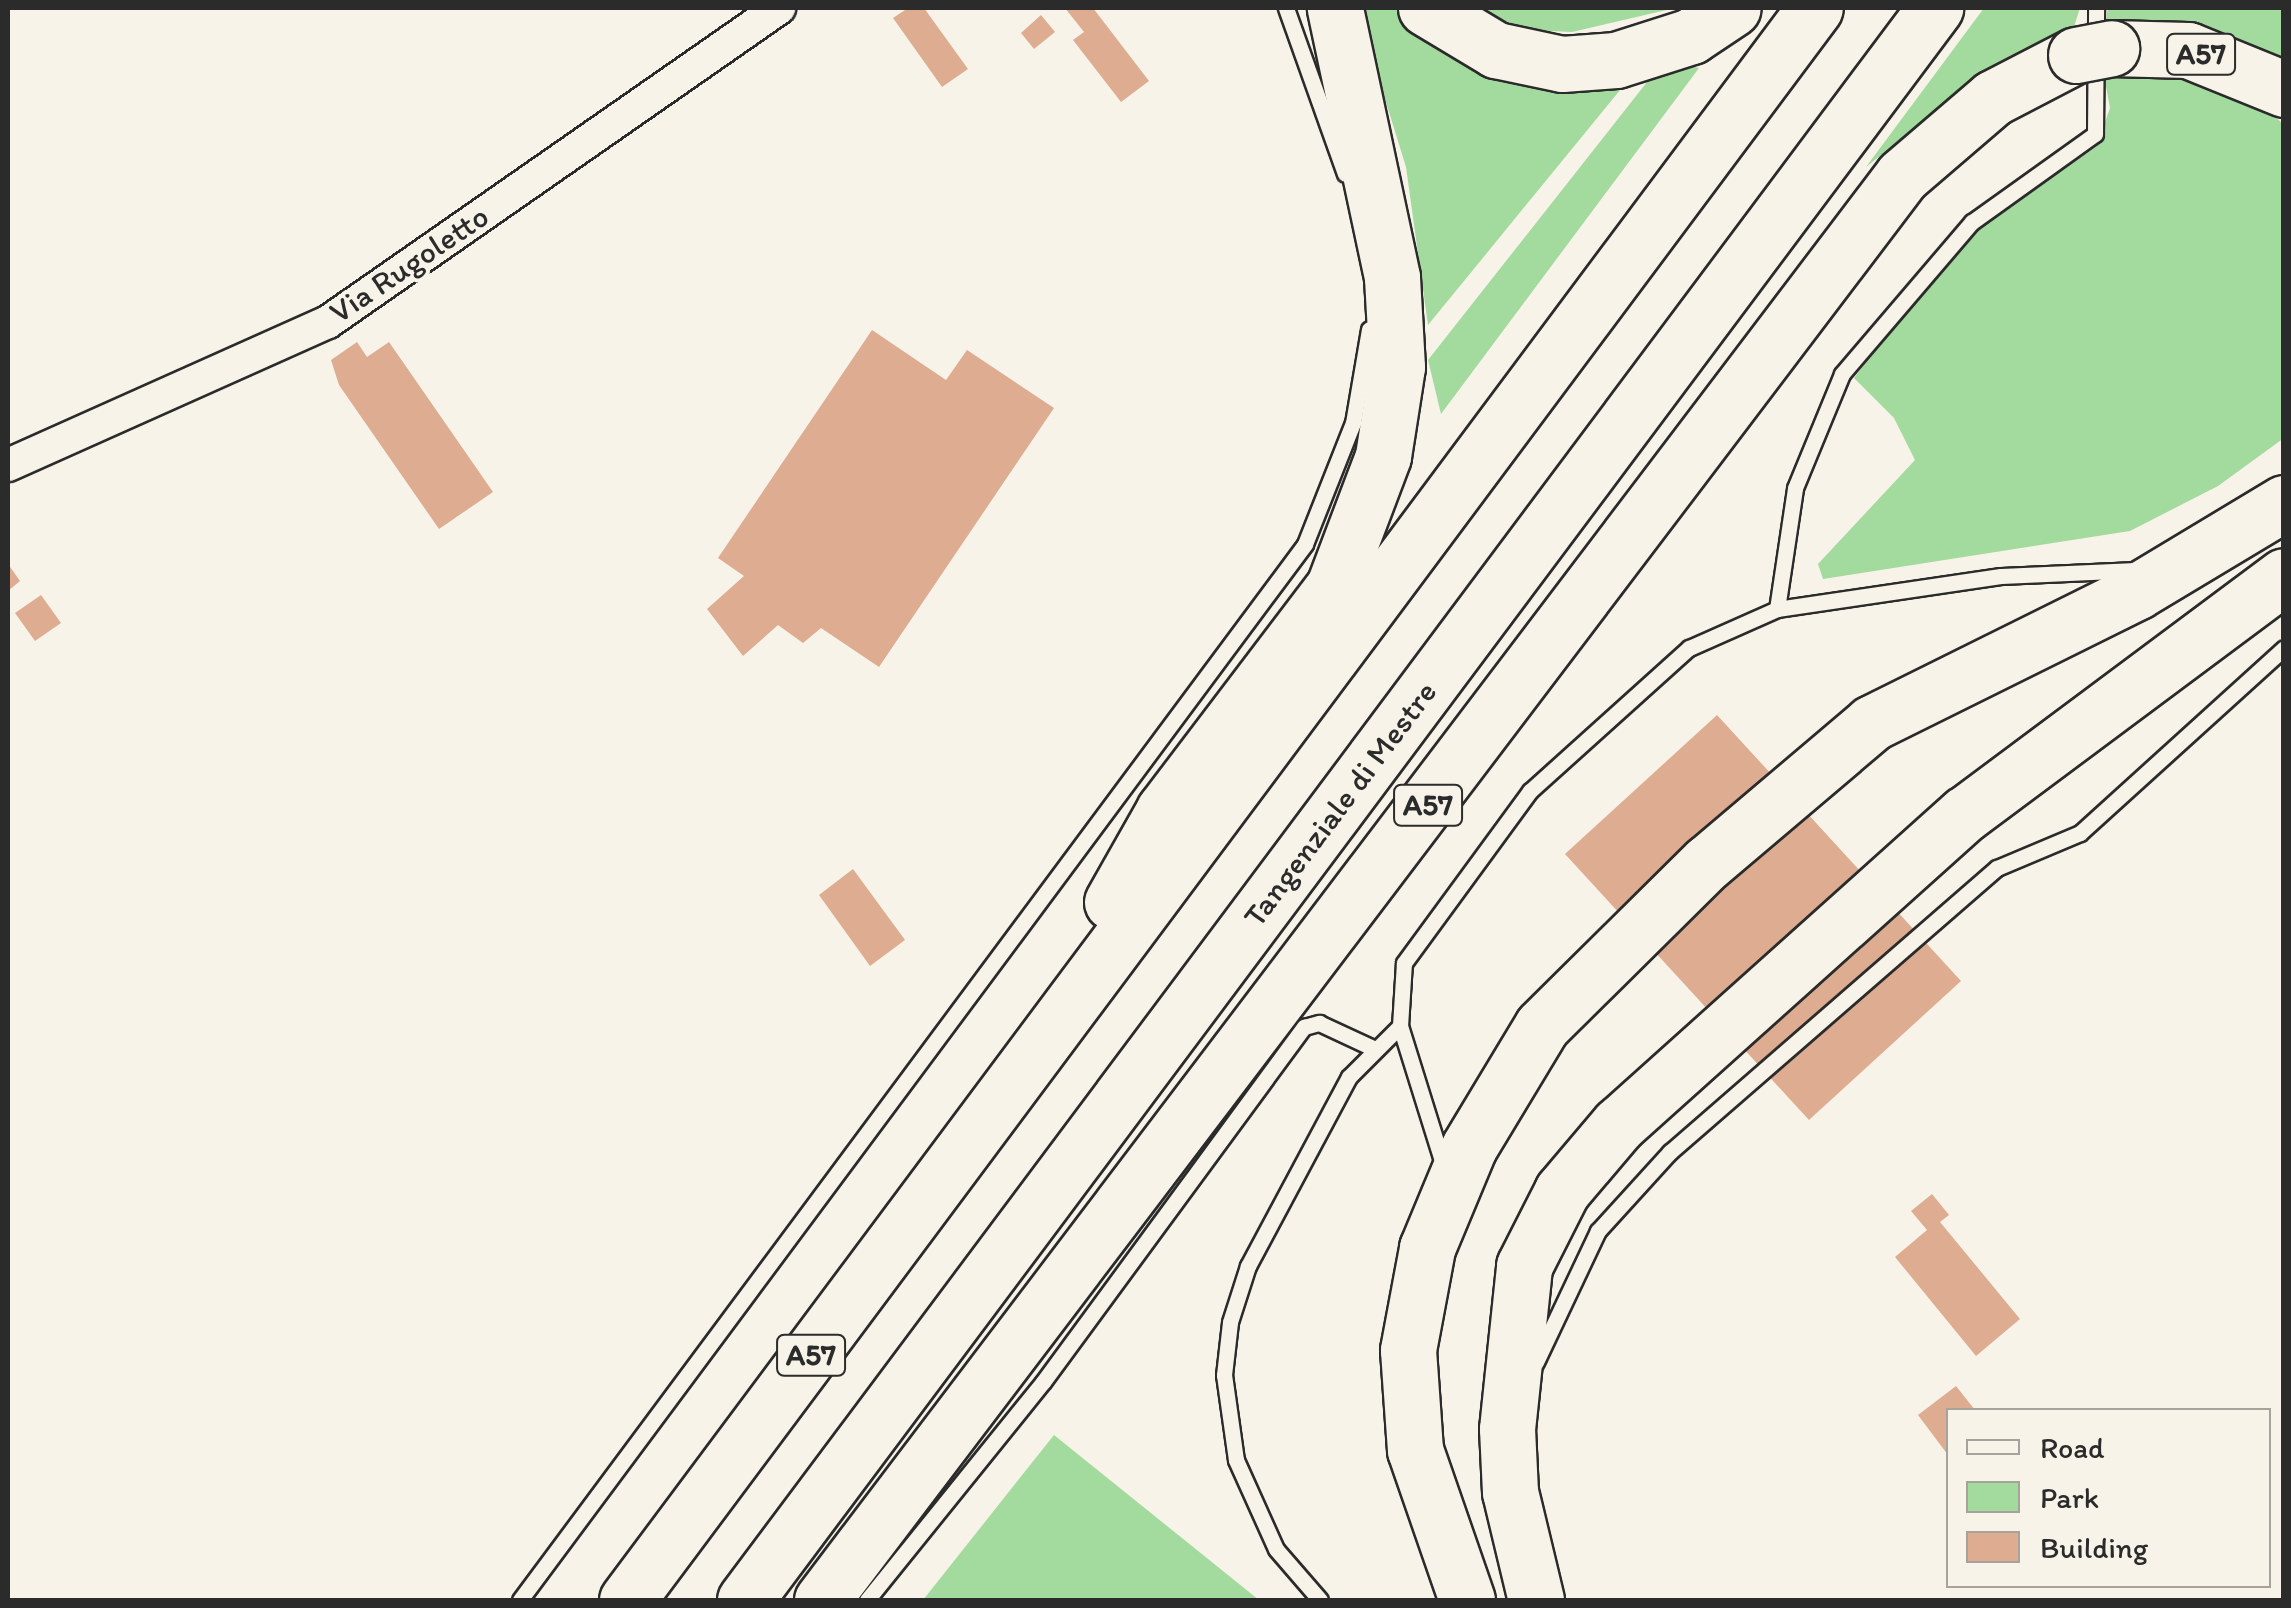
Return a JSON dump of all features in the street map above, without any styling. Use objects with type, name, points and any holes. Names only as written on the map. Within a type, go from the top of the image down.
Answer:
[{"type":"highway","name":"A57","points":[[995,1109],[1164,810],[1334,586],[1383,456],[1397,367],[1392,276],[1336,8]]},
{"type":"highway","points":[[1426,8],[1496,50],[1562,64],[1672,42],[1733,8]]},
{"type":"highway","name":"A57","points":[[626,1600],[1815,8]]},
{"type":"highway","name":"Tangenziale di Mestre","points":[[745,1600],[1936,8]]},
{"type":"highway","name":"A57","points":[[822,1600],[1902,176],[1993,98],[2094,37],[2188,50],[2284,89]]},
{"type":"highway","points":[[2224,620],[2284,483]]},
{"type":"highway","points":[[1467,1600],[1442,1550],[1407,1412],[1426,1248],[1451,1188],[1542,1026],[1795,786],[1887,715],[2175,569],[2258,541],[2284,503]]},
{"type":"highway","points":[[1536,1600],[1510,1492],[1507,1429],[1524,1266],[1562,1191],[1618,1124],[1966,814],[2284,576]]},
{"type":"street","name":"Via Rugoletto","points":[[8,465],[328,322],[780,8]]},
{"type":"lane","points":[[1286,8],[1350,190]]},
{"type":"lane","points":[[1778,609],[1794,488],[1842,374],[1972,222],[2095,134],[2094,37]]},
{"type":"lane","points":[[520,1600],[1305,544],[1353,423],[1370,314]]},
{"type":"lane","points":[[1451,1188],[1400,1026],[1404,964],[1530,790],[1689,648],[1778,609],[2001,576],[2175,569]]},
{"type":"lane","points":[[1507,1429],[1598,1230],[1670,1152],[1997,868],[2080,833],[2284,648]]},
{"type":"lane","points":[[867,1600],[1043,1382],[1304,1027],[1319,1023],[1375,1049]]},
{"type":"lane","points":[[1320,1600],[1255,1513],[1224,1375],[1248,1266],[1349,1077],[1400,1026]]},
{"type":"green space","points":[[1357,8],[1399,8],[1699,68],[1441,414],[1428,360],[1651,77],[1634,73],[1428,325],[1406,167]]},
{"type":"green space","points":[[1470,8],[1675,8],[1572,32],[1530,30]]},
{"type":"green space","points":[[1984,8],[2080,8],[2071,36],[1987,70],[1866,167]]},
{"type":"green space","points":[[2108,8],[2283,8],[2283,69],[2105,26]]},
{"type":"green space","points":[[2101,59],[2160,64],[2260,103],[2283,124],[2284,438],[2218,486],[2130,531],[1823,579],[1818,564],[1915,460],[1894,418],[1854,378],[1963,239],[2096,147],[2110,108]]},
{"type":"green space","points":[[1054,1435],[1259,1600],[923,1600]]},
{"type":"building","points":[[908,8],[924,8],[968,69],[942,87],[893,18]]},
{"type":"building","points":[[1065,8],[1093,8],[1149,81],[1121,102],[1073,40],[1084,32]]},
{"type":"building","points":[[1041,15],[1055,32],[1034,49],[1021,33]]},
{"type":"building","points":[[872,330],[946,380],[967,350],[1054,408],[879,667],[821,628],[803,643],[778,625],[743,656],[707,609],[744,576],[718,558]]},
{"type":"building","points":[[357,342],[367,357],[389,342],[493,492],[439,529],[339,385],[331,360]]},
{"type":"building","points":[[8,564],[20,581],[8,591]]},
{"type":"building","points":[[41,595],[61,623],[35,641],[15,613]]},
{"type":"building","points":[[1717,715],[1961,981],[1809,1120],[1565,854]]},
{"type":"building","points":[[853,869],[905,940],[870,966],[819,895]]},
{"type":"building","points":[[1932,1194],[1949,1215],[1940,1222],[2020,1319],[1976,1356],[1895,1257],[1927,1230],[1911,1211]]},
{"type":"building","points":[[1956,1386],[1973,1408],[1946,1408],[1946,1452],[1918,1415]]}]
